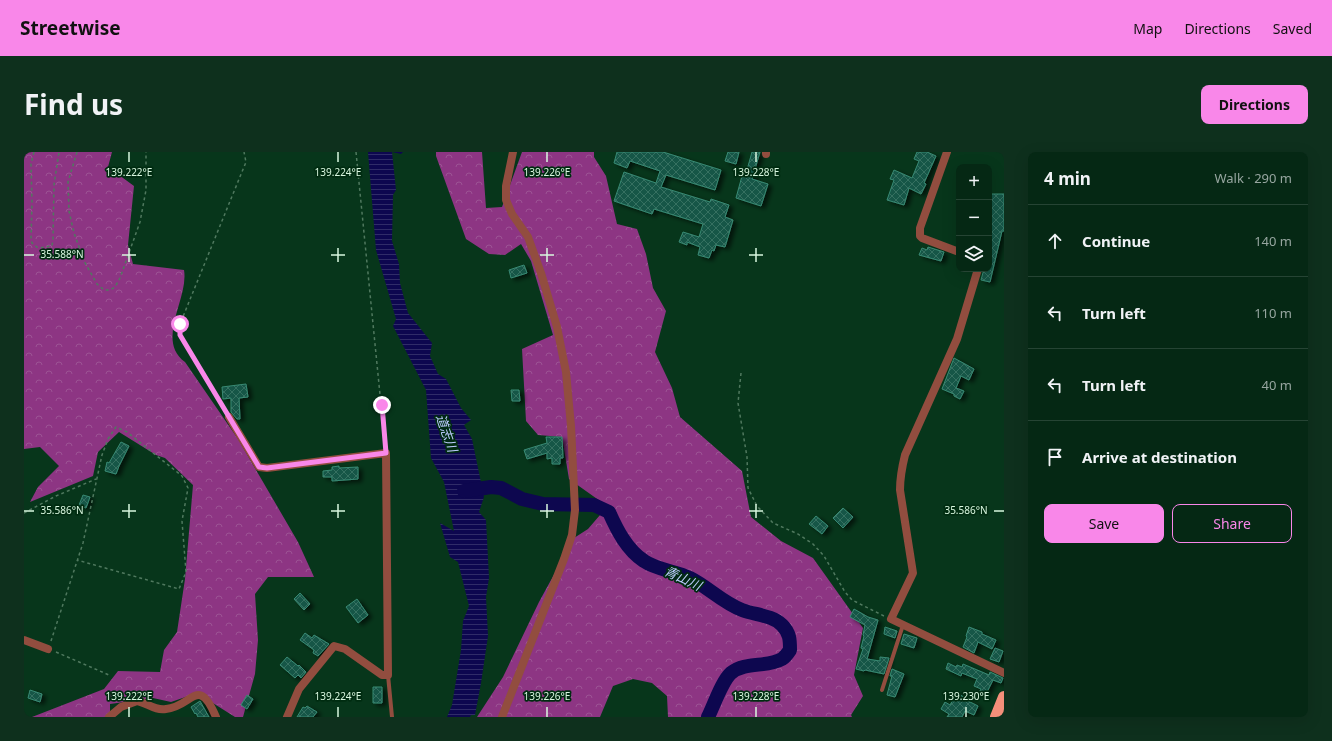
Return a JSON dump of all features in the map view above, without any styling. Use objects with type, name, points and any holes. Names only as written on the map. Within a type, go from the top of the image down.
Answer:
[{"type":"highway","points":[[996,717],[1004,698]]},
{"type":"street","points":[[502,717],[564,559],[572,535],[575,510],[567,386],[564,360],[557,327],[549,298],[528,237],[512,214],[506,200],[507,179],[513,152]]},
{"type":"street","points":[[947,152],[920,228],[920,236],[956,251]]},
{"type":"street","points":[[977,272],[957,339],[905,455],[902,467],[900,490],[913,573],[891,619],[1004,673]]},
{"type":"street","points":[[229,417],[259,467],[267,468],[386,453],[388,674],[382,675],[345,649],[334,646],[299,689],[287,717]]},
{"type":"street","points":[[24,640],[48,648]]},
{"type":"street","points":[[110,717],[121,707],[133,702],[141,702],[154,708],[164,710],[175,707],[197,695],[205,698],[216,717]]},
{"type":"lane","points":[[882,690],[903,625]]},
{"type":"lane","points":[[388,674],[392,717]]},
{"type":"path","points":[[34,152],[31,164],[31,240],[32,243],[38,248],[52,246],[54,185],[59,152]]},
{"type":"path","points":[[77,152],[68,182],[69,211],[74,233],[84,261],[97,284],[104,290],[110,290],[115,287],[120,278],[140,222],[146,190],[146,152]]},
{"type":"path","points":[[229,417],[180,335],[180,324],[246,162],[244,152]]},
{"type":"path","points":[[356,152],[386,453]]},
{"type":"path","points":[[740,373],[738,403],[747,457],[748,488],[757,506],[773,522],[798,534],[813,544],[824,556],[845,592],[852,600],[891,619]]},
{"type":"path","points":[[77,560],[178,589],[186,572],[182,521],[188,488],[182,476],[127,432],[116,427],[108,439],[102,455],[83,543],[77,560],[48,648],[109,675]]},
{"type":"path","points":[[24,513],[56,496],[96,479]]},
{"type":"green space","points":[[24,152],[112,152],[108,167],[134,186],[128,245],[133,264],[184,270],[182,294],[173,331],[173,342],[177,353],[185,362],[238,439],[298,542],[314,577],[268,577],[255,594],[258,640],[255,674],[243,717],[235,717],[197,693],[171,702],[153,698],[110,704],[110,717],[32,717],[104,689],[118,671],[160,672],[164,650],[177,632],[185,579],[193,485],[165,458],[156,455],[119,432],[98,452],[93,476],[30,502],[38,487],[59,466],[40,447],[24,449]]},
{"type":"green space","points":[[436,152],[482,152],[486,208],[502,207],[522,152],[594,152],[594,157],[606,176],[617,224],[637,229],[646,254],[653,288],[666,311],[655,352],[672,388],[680,417],[742,471],[751,517],[781,541],[813,558],[863,628],[854,675],[863,696],[851,715],[852,717],[668,717],[667,696],[652,683],[633,679],[613,686],[600,717],[477,717],[503,677],[539,602],[574,538],[588,529],[600,515],[617,513],[569,479],[562,437],[538,435],[526,421],[522,349],[553,335],[531,261],[521,244],[505,255],[489,254],[466,239],[436,156]]},
{"type":"water","name":"道志川","points":[[368,152],[392,152],[396,190],[393,195],[392,241],[399,264],[400,283],[408,313],[432,343],[430,356],[438,374],[446,379],[461,408],[471,420],[464,425],[472,439],[484,497],[479,512],[486,520],[489,578],[486,597],[488,636],[475,715],[471,715],[470,717],[447,717],[452,705],[461,650],[463,621],[469,606],[458,562],[450,557],[440,523],[454,531],[444,482],[431,458],[426,390],[393,326],[396,319],[376,250]]},
{"type":"water","points":[[392,152],[403,152],[401,154]]},
{"type":"building","points":[[617,152],[663,152],[721,170],[715,190],[666,175],[661,187],[710,202],[711,199],[729,205],[725,217],[733,220],[725,247],[716,245],[709,258],[698,255],[700,247],[687,242],[687,245],[679,242],[683,232],[699,237],[703,224],[654,209],[652,214],[614,201],[624,172],[656,183],[660,171],[630,161],[627,168],[614,163]]},
{"type":"building","points":[[728,152],[739,152],[736,164],[725,161]]},
{"type":"building","points":[[752,152],[760,152],[752,179],[768,184],[761,206],[736,198],[742,176],[745,177]]},
{"type":"building","points":[[917,152],[927,152],[936,156],[924,183],[926,184],[921,194],[909,188],[904,205],[887,200],[894,180],[890,179],[894,170],[912,178],[919,161],[914,159]]},
{"type":"building","points":[[992,194],[1004,194],[1004,231],[1002,231],[990,282],[981,280],[983,272],[992,272]]},
{"type":"building","points":[[928,247],[944,252],[941,261],[919,255],[922,248],[927,250]]},
{"type":"building","points":[[524,265],[527,273],[511,278],[509,270]]},
{"type":"building","points":[[954,358],[974,369],[969,380],[961,376],[956,388],[964,391],[960,399],[954,396],[954,394],[942,389]]},
{"type":"building","points":[[246,384],[248,397],[239,398],[240,419],[237,419],[231,412],[231,398],[223,399],[222,387]]},
{"type":"building","points":[[511,390],[519,390],[520,401],[512,401]]},
{"type":"building","points":[[546,437],[562,437],[563,458],[560,458],[560,464],[552,464],[552,458],[547,459],[547,453],[527,459],[524,450],[547,443]]},
{"type":"building","points":[[121,442],[129,446],[116,474],[105,471],[107,462],[109,463]]},
{"type":"building","points":[[339,466],[339,468],[358,467],[358,479],[332,481],[332,477],[323,477],[323,471],[332,470],[332,467]]},
{"type":"building","points":[[83,495],[90,497],[86,508],[79,505]]},
{"type":"building","points":[[843,508],[853,517],[843,528],[833,518]]},
{"type":"building","points":[[816,516],[828,526],[822,534],[809,524]]},
{"type":"building","points":[[300,593],[310,604],[304,610],[294,599]]},
{"type":"building","points":[[357,599],[368,615],[358,623],[346,607]]},
{"type":"building","points":[[854,609],[868,617],[878,620],[867,659],[880,661],[880,657],[889,658],[884,674],[856,669],[863,649],[861,648],[865,625],[850,617]]},
{"type":"building","points":[[885,627],[897,631],[895,638],[884,634]]},
{"type":"building","points":[[969,627],[996,640],[992,649],[978,642],[974,653],[963,647]]},
{"type":"building","points":[[305,633],[312,638],[314,635],[329,644],[318,656],[313,653],[314,650],[300,640]]},
{"type":"building","points":[[904,634],[917,638],[914,648],[901,644]]},
{"type":"building","points":[[995,648],[1003,651],[999,662],[990,659]]},
{"type":"building","points":[[287,657],[306,672],[301,678],[298,675],[295,678],[280,665]]},
{"type":"building","points":[[948,663],[956,667],[957,665],[962,667],[963,664],[989,675],[990,672],[1003,678],[1001,683],[993,680],[986,694],[980,691],[981,689],[974,686],[977,679],[962,673],[961,676],[946,669]]},
{"type":"building","points":[[892,669],[904,674],[895,697],[887,695],[892,676],[890,676]]},
{"type":"building","points":[[373,687],[382,687],[382,703],[373,703]]},
{"type":"building","points":[[30,690],[42,694],[40,702],[28,698]]},
{"type":"building","points":[[957,693],[967,699],[966,700],[978,706],[974,715],[965,711],[962,717],[947,717],[949,714],[941,709],[945,702],[950,705]]},
{"type":"building","points":[[247,695],[253,699],[247,709],[241,705]]},
{"type":"building","points":[[200,701],[209,717],[198,717],[191,707]]},
{"type":"building","points":[[307,706],[317,712],[313,717],[297,717],[303,707],[305,708]]},
{"type":"waterway","name":"青山川","points":[[464,491],[491,487],[501,488],[522,499],[543,504],[594,505],[609,512],[619,533],[632,551],[644,561],[690,578],[735,607],[747,612],[768,617],[782,625],[787,631],[790,640],[790,650],[787,654],[776,662],[743,667],[731,673],[721,687],[708,717]]},
{"type":"route","points":[[180,324],[180,335],[259,467],[267,468],[386,453],[382,405]]}]
